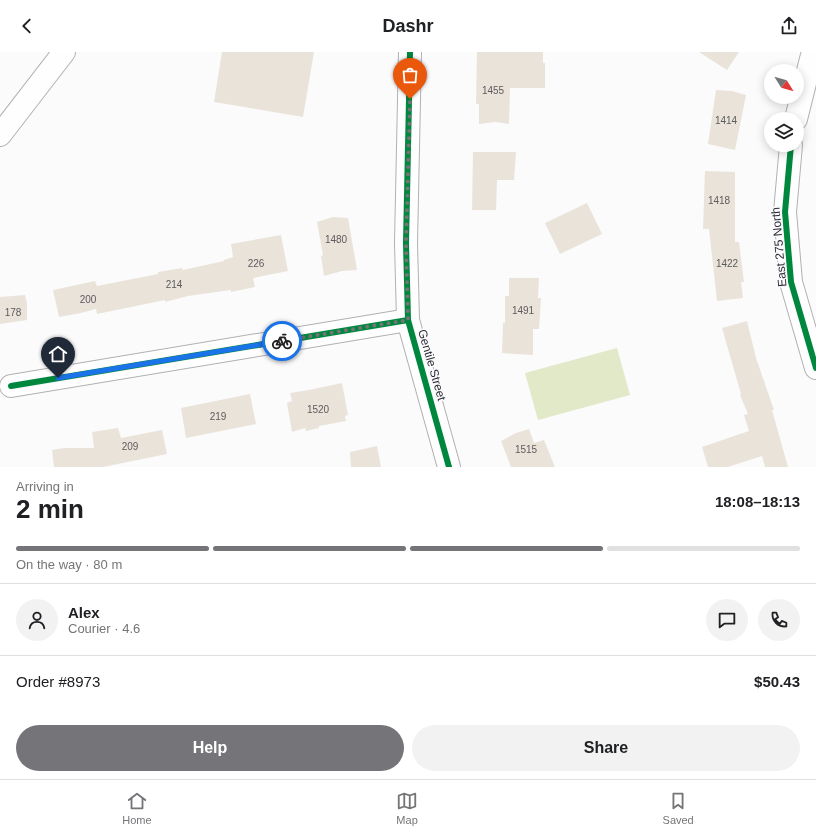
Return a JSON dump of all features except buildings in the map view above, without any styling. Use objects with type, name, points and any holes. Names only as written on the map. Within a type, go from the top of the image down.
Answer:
[{"type":"street","points":[[0,135],[64,52]]},
{"type":"street","name":"Gentile Street","points":[[410,52],[406,243],[408,320],[449,467]]},
{"type":"street","points":[[798,112],[813,52]]},
{"type":"street","name":"East 275 North","points":[[790,152],[785,212],[791,282],[815,363]]},
{"type":"street","points":[[11,386],[408,320]]},
{"type":"green space","points":[[617,348],[630,395],[538,420],[525,373]]},
{"type":"cycle path","points":[[410,52],[406,243],[408,320],[449,467]]},
{"type":"cycle path","points":[[790,152],[785,212],[791,282],[816,368]]},
{"type":"cycle path","points":[[11,386],[408,320]]},
{"type":"way so far","points":[[282,341],[408,320],[406,243],[410,99]]},
{"type":"route","points":[[58,378],[282,341]]}]
